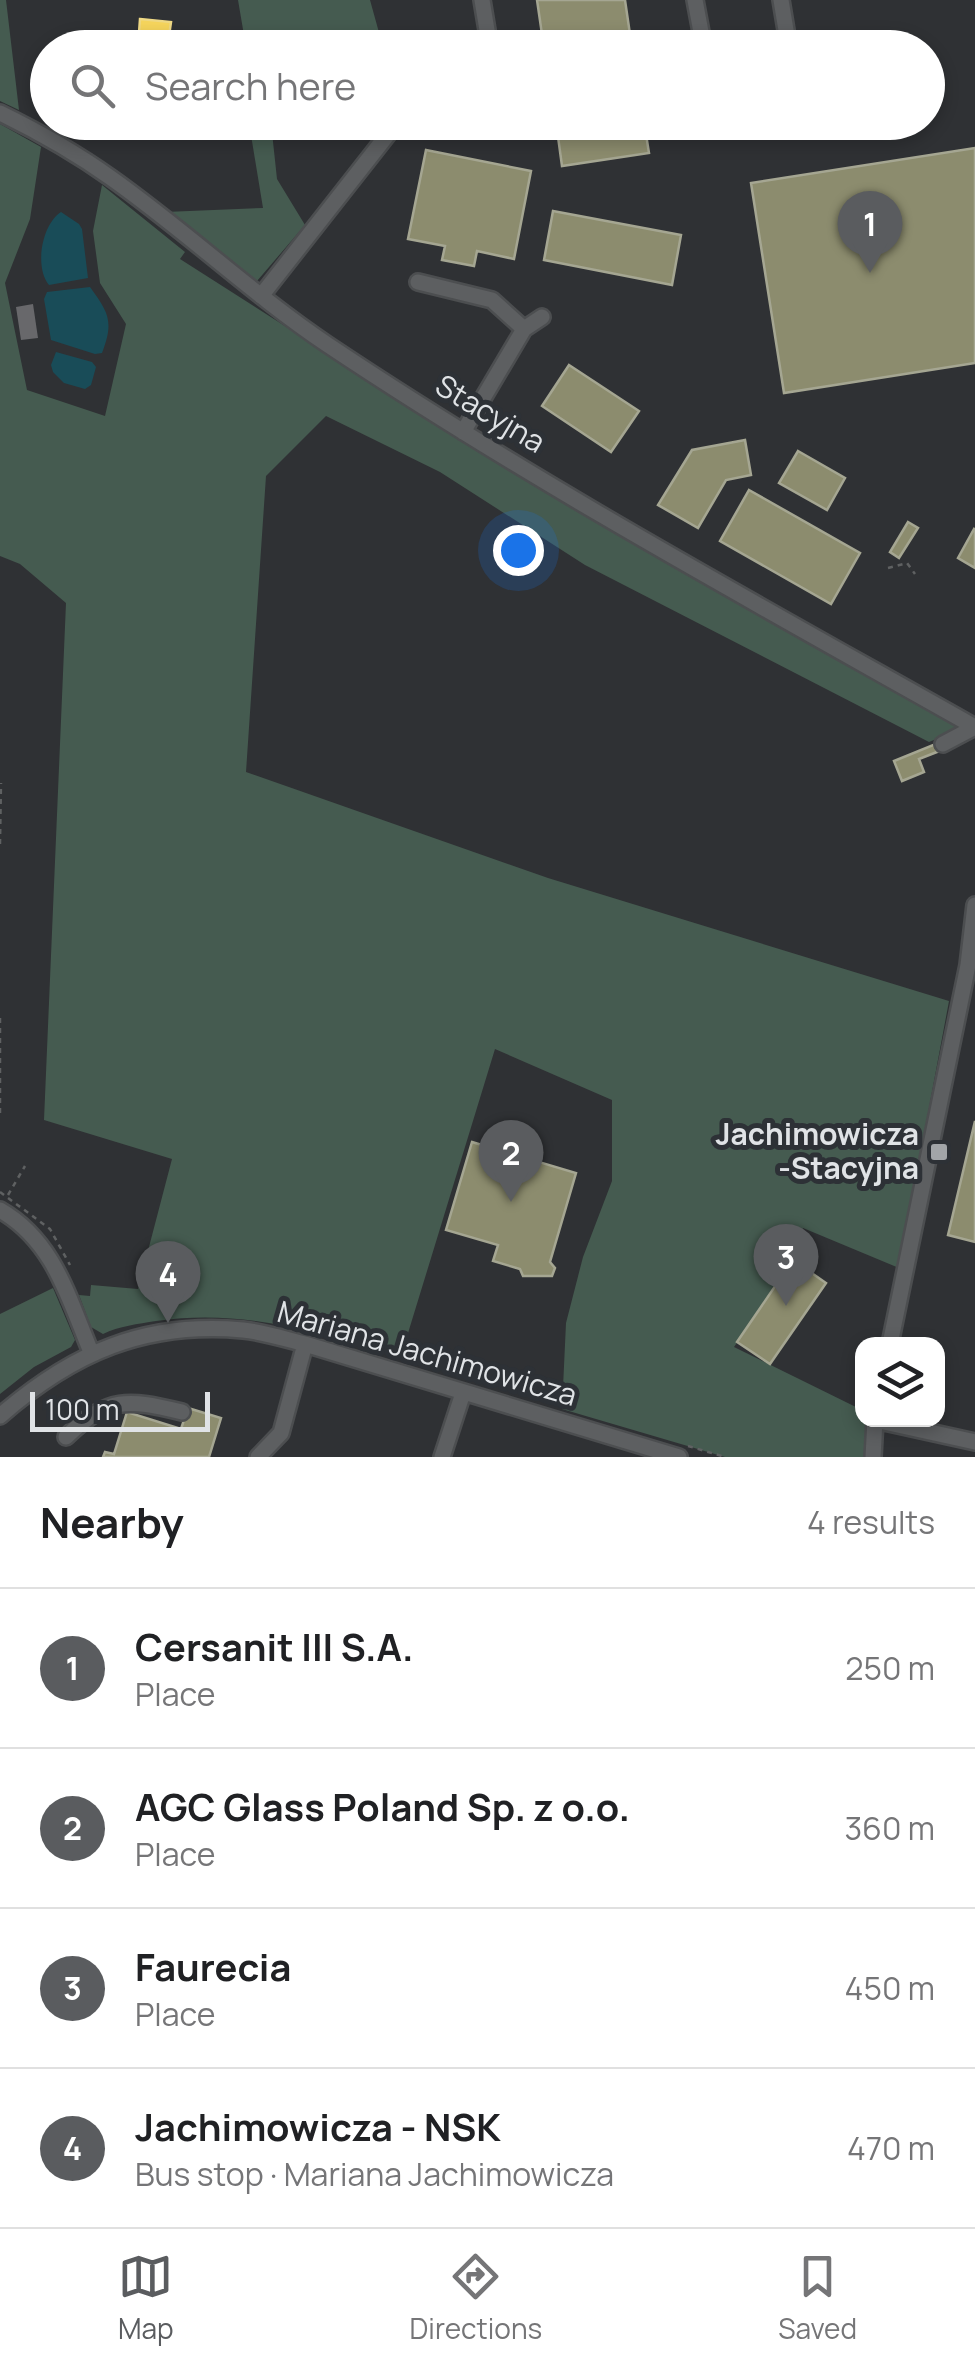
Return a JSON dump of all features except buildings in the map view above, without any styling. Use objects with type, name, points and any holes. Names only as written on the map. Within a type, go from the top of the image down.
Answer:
[{"type":"street","points":[[482,0],[487,30]]},
{"type":"street","points":[[695,0],[701,30]]},
{"type":"street","points":[[781,0],[786,30]]},
{"type":"street","name":"Stacyjna","points":[[0,113],[30,129]]},
{"type":"street","name":"Stacyjna","points":[[51,140],[111,177],[324,342],[463,432],[975,727]]},
{"type":"street","points":[[261,296],[383,140]]},
{"type":"street","points":[[418,282],[492,300],[524,328]]},
{"type":"street","points":[[463,432],[524,328],[542,317]]},
{"type":"street","points":[[943,744],[975,727]]},
{"type":"street","points":[[891,1337],[968,965],[975,904]]},
{"type":"street","points":[[4,1203],[47,1252],[91,1352]]},
{"type":"street","name":"Mariana Jachimowicza","points":[[0,1416],[38,1382],[91,1352],[130,1340],[185,1331],[244,1330],[305,1344],[679,1457]]},
{"type":"street","points":[[258,1457],[280,1433],[305,1344]]},
{"type":"street","points":[[442,1457],[463,1393]]},
{"type":"street","points":[[66,1437],[81,1422],[122,1401],[182,1412]]},
{"type":"street","points":[[873,1457],[875,1427]]},
{"type":"street","points":[[907,1427],[975,1442]]},
{"type":"path","points":[[888,568],[907,564],[915,574]]},
{"type":"path","points":[[0,844],[1,783]]},
{"type":"path","points":[[0,1018],[0,1116]]},
{"type":"path","points":[[4,1203],[25,1166]]},
{"type":"green space","points":[[0,0],[6,0],[19,110],[0,101]]},
{"type":"green space","points":[[238,0],[370,0],[378,30],[243,30]]},
{"type":"green space","points":[[0,124],[41,147],[30,219],[5,283],[27,390],[105,416],[126,324],[100,283],[93,231],[102,185],[185,252],[180,259],[518,475],[958,726],[956,731],[929,742],[585,565],[440,472],[326,416],[266,476],[246,772],[548,878],[949,1001],[899,1268],[803,1228],[793,1260],[734,1347],[855,1407],[855,1427],[866,1427],[864,1457],[725,1457],[562,1409],[566,1323],[583,1257],[612,1181],[612,1100],[495,1049],[401,1356],[310,1331],[250,1320],[156,1321],[103,1334],[91,1327],[79,1295],[90,1296],[91,1285],[138,1289],[172,1159],[44,1120],[66,603],[20,564],[0,556]]},
{"type":"green space","points":[[252,140],[273,140],[277,179],[305,225],[257,281],[165,212],[263,208]]},
{"type":"green space","points":[[53,1288],[75,1340],[71,1347],[34,1367],[0,1394],[0,1314]]},
{"type":"water","points":[[61,212],[82,229],[88,278],[49,285],[42,268],[42,246],[49,226]]},
{"type":"water","points":[[90,287],[105,311],[108,325],[102,353],[95,354],[51,340],[44,299],[47,292]]},
{"type":"water","points":[[56,352],[92,362],[96,367],[91,385],[85,389],[64,383],[51,365]]},
{"type":"place","name":"Cersanit III S.A.","points":[[870,273]]},
{"type":"place","name":"Jachimowicza -Stacyjna","points":[[939,1152]]},
{"type":"place","name":"AGC Glass Poland Sp. z o.o.","points":[[511,1202]]},
{"type":"place","name":"Faurecia","points":[[786,1306]]},
{"type":"place","name":"Jachimowicza - NSK","points":[[168,1323]]}]
